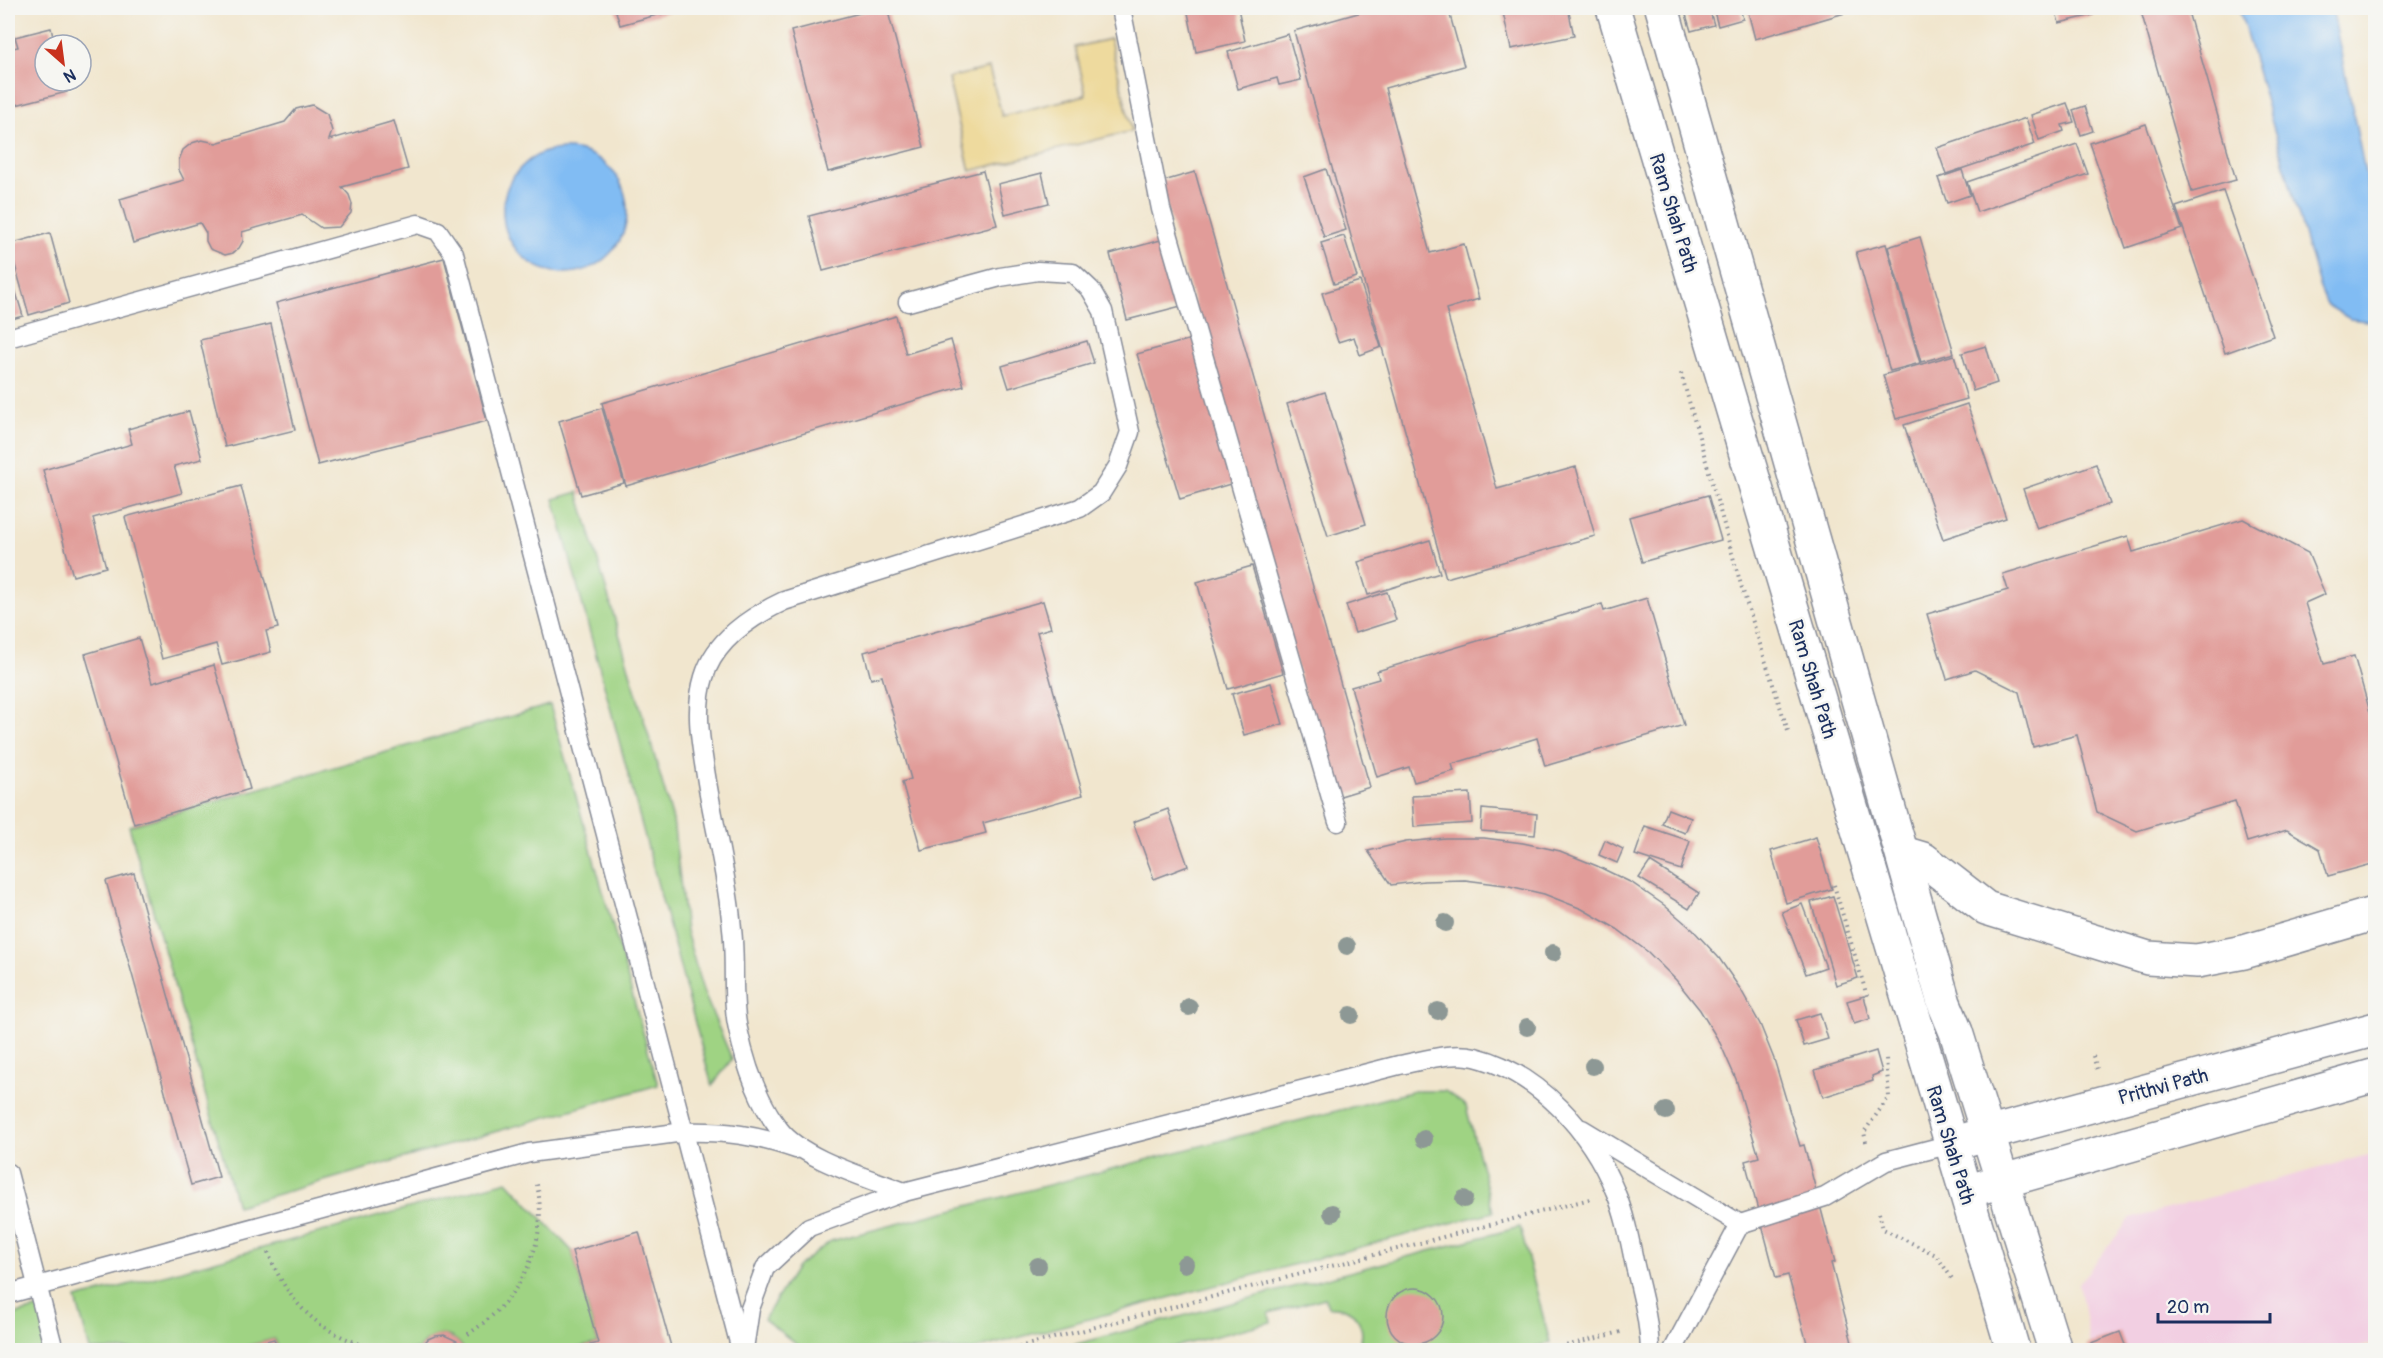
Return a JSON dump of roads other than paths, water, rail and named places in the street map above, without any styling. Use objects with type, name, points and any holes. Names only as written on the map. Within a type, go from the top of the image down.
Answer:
[{"type":"main road","name":"Ram Shah Path","points":[[1613,8],[2013,1350]]},
{"type":"main road","name":"Ram Shah Path","points":[[1662,8],[1944,1003],[1956,1032],[2055,1350]]},
{"type":"main road","points":[[1903,853],[1923,859],[1986,908],[2148,958],[2197,961],[2244,952],[2376,913]]},
{"type":"main road","name":"Prithvi Path","points":[[1952,1144],[2376,1029]]},
{"type":"main road","points":[[1965,1191],[2376,1075]]},
{"type":"lane","points":[[1121,8],[1161,209],[1338,822]]},
{"type":"lane","points":[[8,338],[418,224],[438,231],[454,254],[742,1350]]},
{"type":"lane","points":[[804,1151],[780,1130],[766,1106],[751,1076],[737,1027],[732,928],[701,741],[700,691],[705,674],[723,643],[736,630],[767,609],[784,601],[1080,508],[1101,493],[1118,466],[1130,432],[1103,311],[1091,290],[1073,273],[1038,271],[1000,277],[909,302]]},
{"type":"lane","points":[[742,1350],[750,1309],[765,1268],[808,1227],[904,1192],[1399,1065],[1448,1056],[1474,1057],[1504,1069],[1533,1085],[1576,1125],[1740,1224]]},
{"type":"lane","points":[[1576,1125],[1616,1192],[1649,1324],[1650,1350]]},
{"type":"lane","points":[[8,1294],[529,1153],[684,1132],[739,1133],[762,1138],[804,1151],[904,1192]]},
{"type":"lane","points":[[1673,1350],[1740,1224],[1825,1197],[1886,1161],[1952,1144]]},
{"type":"lane","points":[[8,1173],[54,1350]]},
{"type":"water","points":[[2239,8],[2332,8],[2372,207],[2375,207],[2375,322],[2350,319],[2327,305],[2319,286]]},
{"type":"water","points":[[565,149],[589,154],[600,159],[609,167],[617,176],[622,187],[627,211],[622,235],[617,246],[609,255],[600,263],[589,268],[565,273],[541,268],[530,263],[521,255],[513,246],[508,235],[503,211],[508,187],[513,176],[521,167],[530,159],[541,154]]}]
